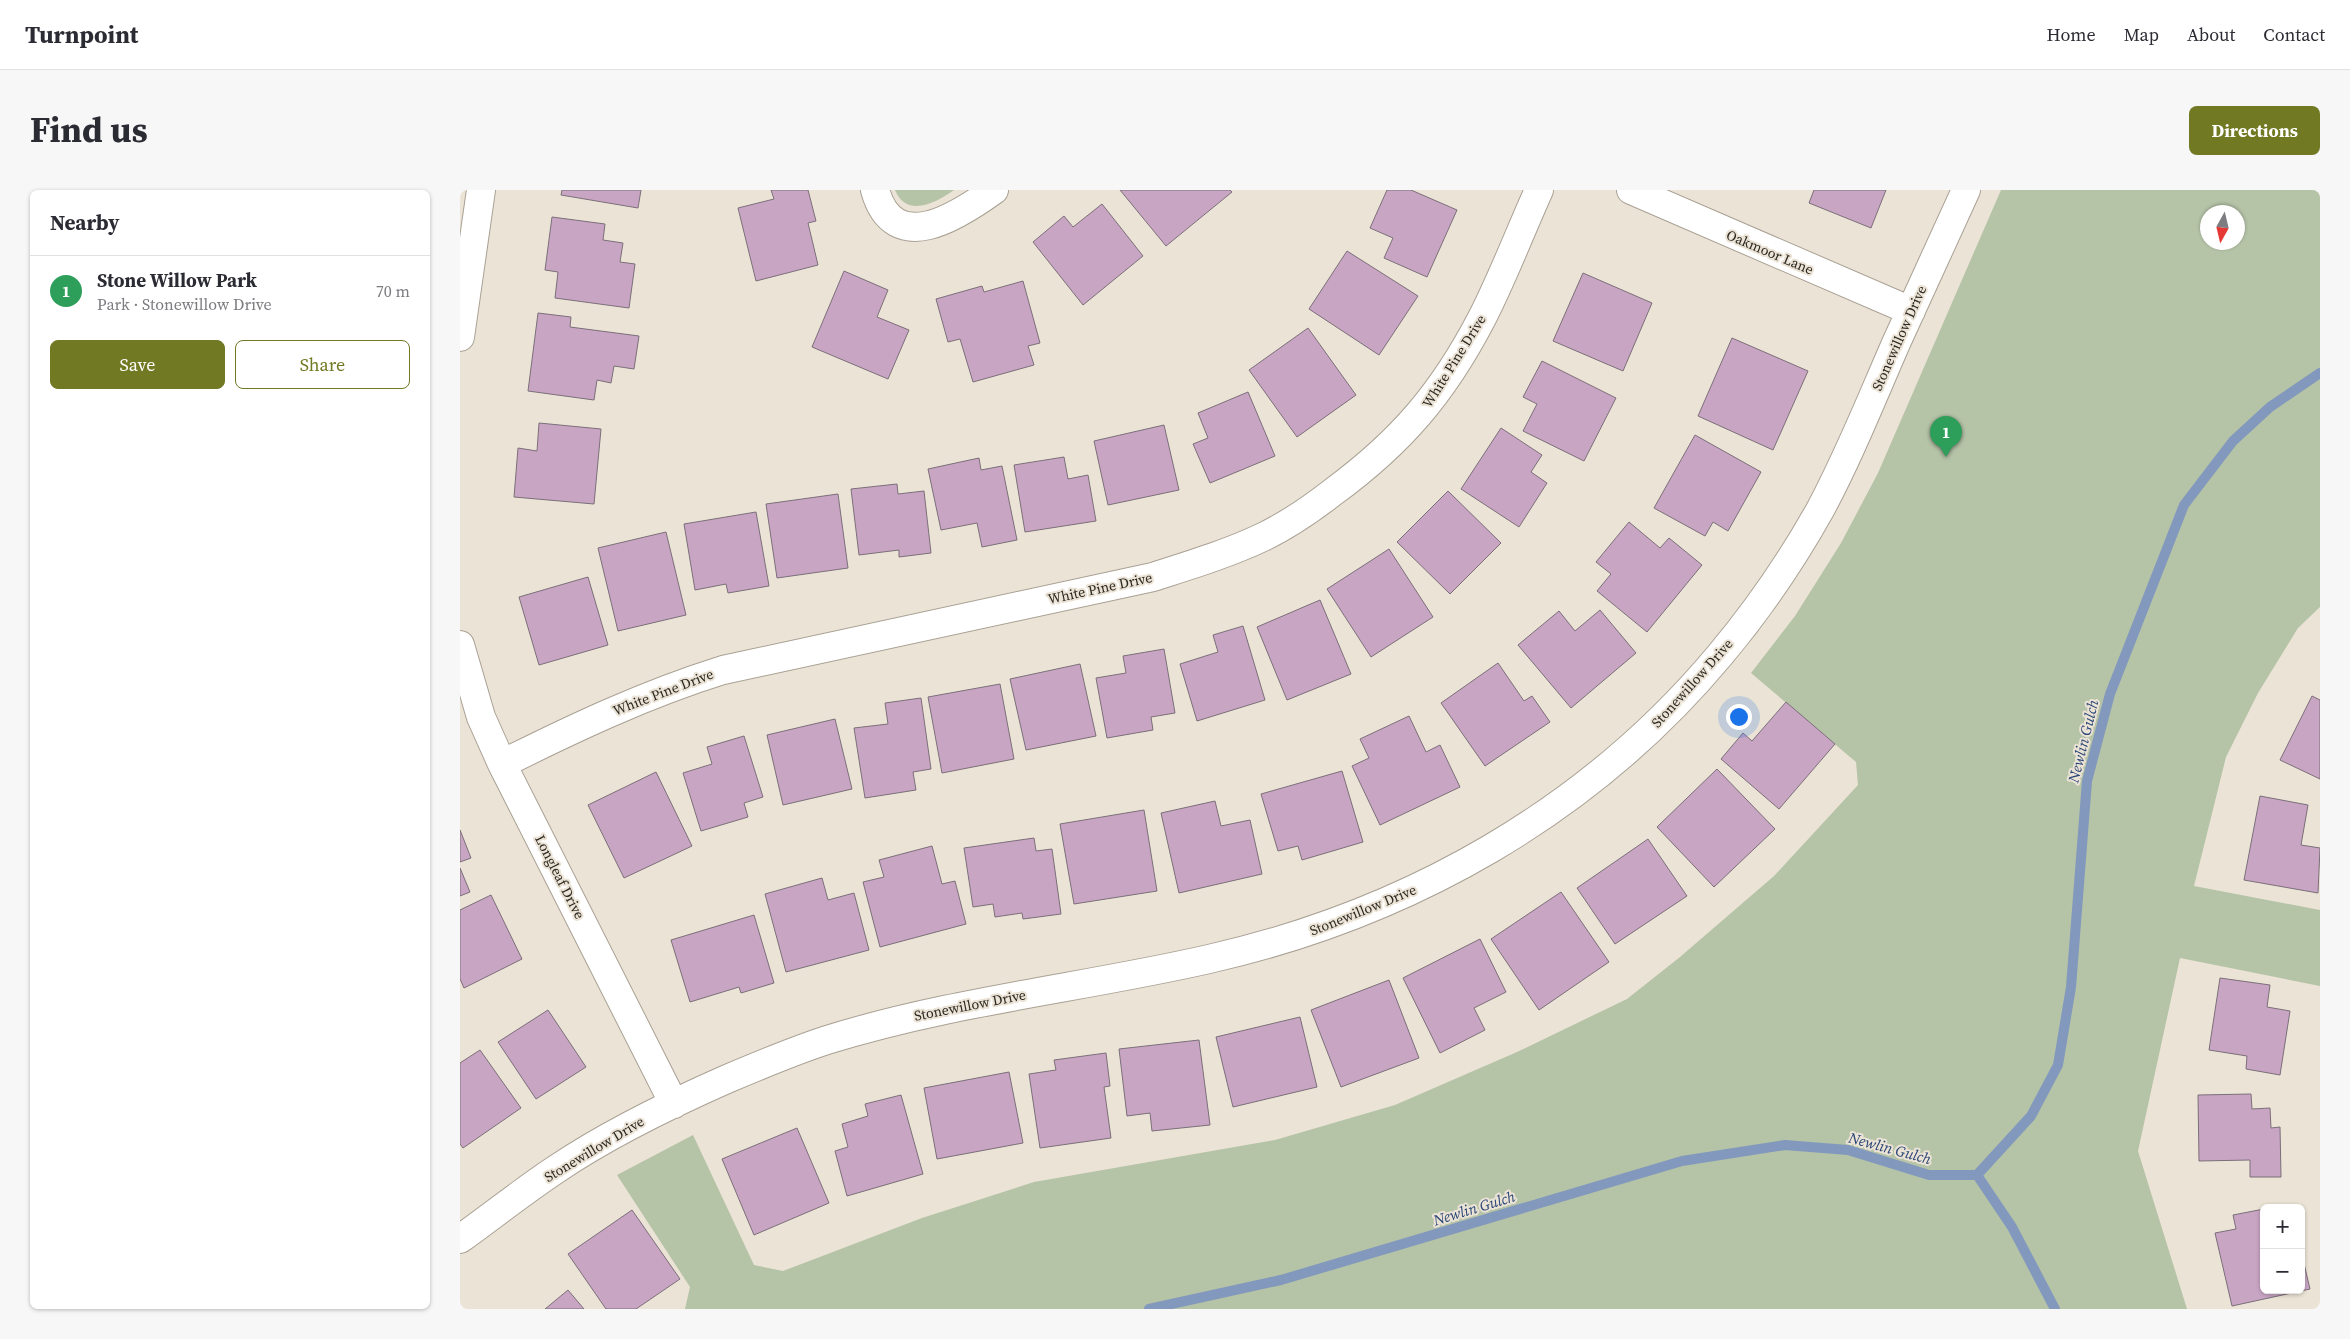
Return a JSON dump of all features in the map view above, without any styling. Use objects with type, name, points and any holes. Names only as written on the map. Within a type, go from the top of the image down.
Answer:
[{"type":"street","points":[[460,337],[481,190]]},
{"type":"street","points":[[874,190],[879,205],[885,213],[900,224],[915,226],[936,225],[956,216],[994,190]]},
{"type":"street","name":"White Pine Drive","points":[[502,764],[612,711],[677,684],[722,670],[1153,577],[1212,559],[1265,536],[1304,514],[1378,458],[1413,423],[1438,392],[1482,318],[1539,190]]},
{"type":"street","name":"Oakmoor Lane","points":[[1631,190],[1910,312]]},
{"type":"street","name":"Stonewillow Drive","points":[[460,1239],[556,1169],[599,1143],[674,1104],[793,1051],[893,1020],[926,1012],[1202,961],[1302,934],[1384,904],[1437,880],[1520,831],[1580,789],[1660,720],[1722,653],[1792,556],[1819,511],[1846,457],[1966,190]]},
{"type":"street","name":"Longleaf Drive","points":[[460,645],[481,717],[502,764],[674,1104]]},
{"type":"green space","points":[[895,190],[954,190],[931,203],[914,206],[900,199]]},
{"type":"green space","points":[[2001,190],[2320,190],[2320,607],[2298,628],[2258,693],[2226,757],[2194,886],[2320,910],[2320,986],[2180,958],[2138,1151],[2187,1309],[685,1309],[690,1287],[617,1175],[693,1135],[754,1265],[783,1271],[922,1218],[1034,1182],[1275,1140],[1395,1105],[1517,1052],[1627,999],[1680,957],[1774,876],[1858,785],[1856,762],[1751,673],[1795,616],[1841,543],[1878,473]]},
{"type":"building","points":[[562,190],[641,190],[638,208],[561,195]]},
{"type":"building","points":[[771,190],[808,190],[816,221],[808,223],[818,265],[756,281],[738,208],[774,199]]},
{"type":"building","points":[[1120,190],[1230,190],[1232,192],[1166,246]]},
{"type":"building","points":[[1387,190],[1411,190],[1457,210],[1427,277],[1384,258],[1393,238],[1370,228]]},
{"type":"building","points":[[1814,190],[1886,190],[1871,228],[1809,203]]},
{"type":"building","points":[[1102,204],[1143,256],[1083,305],[1033,242],[1064,216],[1073,227]]},
{"type":"building","points":[[552,217],[605,224],[603,240],[623,243],[620,262],[635,264],[629,308],[555,298],[558,272],[545,270]]},
{"type":"building","points":[[1347,251],[1418,296],[1379,355],[1309,309]]},
{"type":"building","points":[[844,271],[888,290],[877,317],[909,330],[888,379],[812,347]]},
{"type":"building","points":[[1583,273],[1652,303],[1623,371],[1553,341]]},
{"type":"building","points":[[1023,281],[1040,343],[1028,346],[1034,365],[973,382],[960,339],[948,342],[936,299],[982,286],[984,292]]},
{"type":"building","points":[[538,313],[571,317],[570,327],[639,336],[634,369],[614,366],[611,383],[597,380],[594,400],[528,391]]},
{"type":"building","points":[[1308,328],[1356,395],[1297,437],[1249,370]]},
{"type":"building","points":[[1732,338],[1808,371],[1773,450],[1698,416]]},
{"type":"building","points":[[1542,361],[1616,398],[1584,461],[1523,431],[1537,404],[1523,397]]},
{"type":"building","points":[[1248,392],[1275,456],[1210,483],[1193,444],[1208,438],[1198,413]]},
{"type":"building","points":[[539,423],[601,429],[594,504],[514,497],[518,448],[537,451]]},
{"type":"building","points":[[1164,425],[1179,490],[1108,505],[1094,441]]},
{"type":"building","points":[[1501,428],[1542,455],[1531,472],[1547,483],[1519,527],[1461,489]]},
{"type":"building","points":[[1695,435],[1761,472],[1728,531],[1713,522],[1705,536],[1654,508]]},
{"type":"building","points":[[1064,457],[1068,479],[1088,475],[1096,521],[1025,532],[1014,465]]},
{"type":"building","points":[[979,458],[981,470],[1002,466],[1017,540],[982,547],[977,523],[941,530],[928,469]]},
{"type":"building","points":[[897,484],[898,494],[924,491],[931,553],[899,557],[899,550],[859,555],[851,489]]},
{"type":"building","points":[[1448,491],[1501,543],[1450,594],[1397,542]]},
{"type":"building","points":[[838,494],[848,568],[777,578],[766,504]]},
{"type":"building","points":[[756,512],[769,586],[728,593],[726,584],[695,590],[684,524]]},
{"type":"building","points":[[1629,522],[1660,548],[1669,538],[1702,565],[1647,632],[1597,591],[1611,574],[1596,562]]},
{"type":"building","points":[[666,532],[686,615],[618,631],[598,548]]},
{"type":"building","points":[[1389,549],[1433,617],[1371,657],[1327,589]]},
{"type":"building","points":[[588,577],[608,645],[539,665],[519,597]]},
{"type":"building","points":[[1320,600],[1351,674],[1287,700],[1257,627]]},
{"type":"building","points":[[1600,610],[1636,653],[1571,708],[1518,645],[1559,611],[1575,631]]},
{"type":"building","points":[[1243,626],[1265,700],[1197,721],[1180,664],[1218,652],[1213,635]]},
{"type":"building","points":[[1164,649],[1175,713],[1151,717],[1153,730],[1107,738],[1096,678],[1126,673],[1123,656]]},
{"type":"building","points":[[1498,663],[1524,701],[1532,696],[1550,722],[1485,766],[1441,703]]},
{"type":"building","points":[[1080,664],[1096,736],[1026,750],[1010,679]]},
{"type":"building","points":[[1000,684],[1014,759],[942,773],[928,697]]},
{"type":"building","points":[[2312,696],[2320,700],[2320,779],[2280,760]]},
{"type":"building","points":[[921,698],[931,769],[913,772],[916,790],[865,798],[854,728],[888,724],[885,703]]},
{"type":"building","points":[[1786,702],[1835,744],[1779,809],[1721,759],[1743,733],[1752,741]]},
{"type":"building","points":[[1409,716],[1426,752],[1440,745],[1460,787],[1380,825],[1352,766],[1369,758],[1360,739]]},
{"type":"building","points":[[835,719],[852,789],[783,805],[767,735]]},
{"type":"building","points":[[744,736],[763,797],[744,803],[748,817],[701,831],[683,773],[712,764],[707,747]]},
{"type":"building","points":[[1717,769],[1775,829],[1714,887],[1657,827]]},
{"type":"building","points":[[1342,771],[1363,842],[1302,860],[1298,846],[1278,851],[1261,794]]},
{"type":"building","points":[[656,772],[692,846],[624,878],[588,805]]},
{"type":"building","points":[[2260,796],[2308,805],[2301,845],[2320,848],[2318,893],[2244,880]]},
{"type":"building","points":[[1215,801],[1221,826],[1250,820],[1262,874],[1179,893],[1161,813]]},
{"type":"building","points":[[1144,810],[1157,891],[1074,904],[1060,824]]},
{"type":"building","points":[[460,830],[471,858],[460,862]]},
{"type":"building","points":[[1034,838],[1036,851],[1052,849],[1061,914],[1023,919],[1022,913],[995,917],[993,904],[973,907],[964,848]]},
{"type":"building","points":[[1648,839],[1687,896],[1615,944],[1577,888]]},
{"type":"building","points":[[932,846],[942,884],[955,881],[966,924],[880,947],[863,882],[884,877],[879,860]]},
{"type":"building","points":[[460,868],[470,892],[460,896]]},
{"type":"building","points":[[822,878],[828,900],[854,893],[869,950],[786,972],[765,894]]},
{"type":"building","points":[[1561,892],[1609,962],[1539,1010],[1491,939]]},
{"type":"building","points":[[491,895],[522,959],[464,988],[460,979],[460,910]]},
{"type":"building","points":[[754,915],[774,983],[741,993],[739,987],[690,1002],[671,940]]},
{"type":"building","points":[[1480,939],[1506,992],[1474,1008],[1485,1030],[1440,1053],[1403,978]]},
{"type":"building","points":[[2220,978],[2270,985],[2267,1007],[2290,1011],[2280,1075],[2246,1069],[2247,1056],[2209,1050]]},
{"type":"building","points":[[1389,980],[1419,1058],[1341,1087],[1311,1010]]},
{"type":"building","points":[[548,1010],[586,1067],[536,1099],[498,1042]]},
{"type":"building","points":[[1300,1017],[1317,1087],[1233,1107],[1216,1037]]},
{"type":"building","points":[[1199,1040],[1210,1125],[1152,1131],[1150,1113],[1127,1116],[1119,1049]]},
{"type":"building","points":[[480,1050],[521,1108],[463,1148],[460,1144],[460,1063]]},
{"type":"building","points":[[1106,1053],[1110,1086],[1104,1087],[1111,1138],[1040,1148],[1029,1074],[1056,1070],[1054,1060]]},
{"type":"building","points":[[1009,1072],[1023,1143],[937,1159],[924,1088]]},
{"type":"building","points":[[2251,1094],[2252,1109],[2270,1108],[2271,1128],[2280,1127],[2281,1177],[2250,1177],[2250,1160],[2199,1161],[2198,1095]]},
{"type":"building","points":[[901,1095],[923,1174],[847,1196],[835,1151],[848,1147],[842,1124],[868,1116],[865,1104]]},
{"type":"building","points":[[797,1128],[829,1203],[754,1235],[722,1159]]},
{"type":"building","points":[[632,1210],[680,1279],[636,1309],[606,1309],[568,1254]]},
{"type":"building","points":[[2260,1210],[2260,1294],[2287,1294],[2232,1306],[2215,1233],[2236,1229],[2233,1215]]},
{"type":"building","points":[[2305,1268],[2310,1289],[2305,1290]]},
{"type":"building","points":[[568,1290],[584,1309],[545,1309]]},
{"type":"waterway","name":"Newlin Gulch","points":[[1149,1309],[1281,1280],[1682,1161],[1785,1145],[1848,1150],[1929,1175],[1977,1175],[2031,1116],[2058,1065],[2071,987],[2087,781],[2110,694],[2184,505],[2233,441],[2270,407],[2320,373]]},
{"type":"waterway","points":[[1977,1175],[2012,1227],[2055,1309]]},
{"type":"place","name":"Stone Willow Park","points":[[1946,457]]}]
